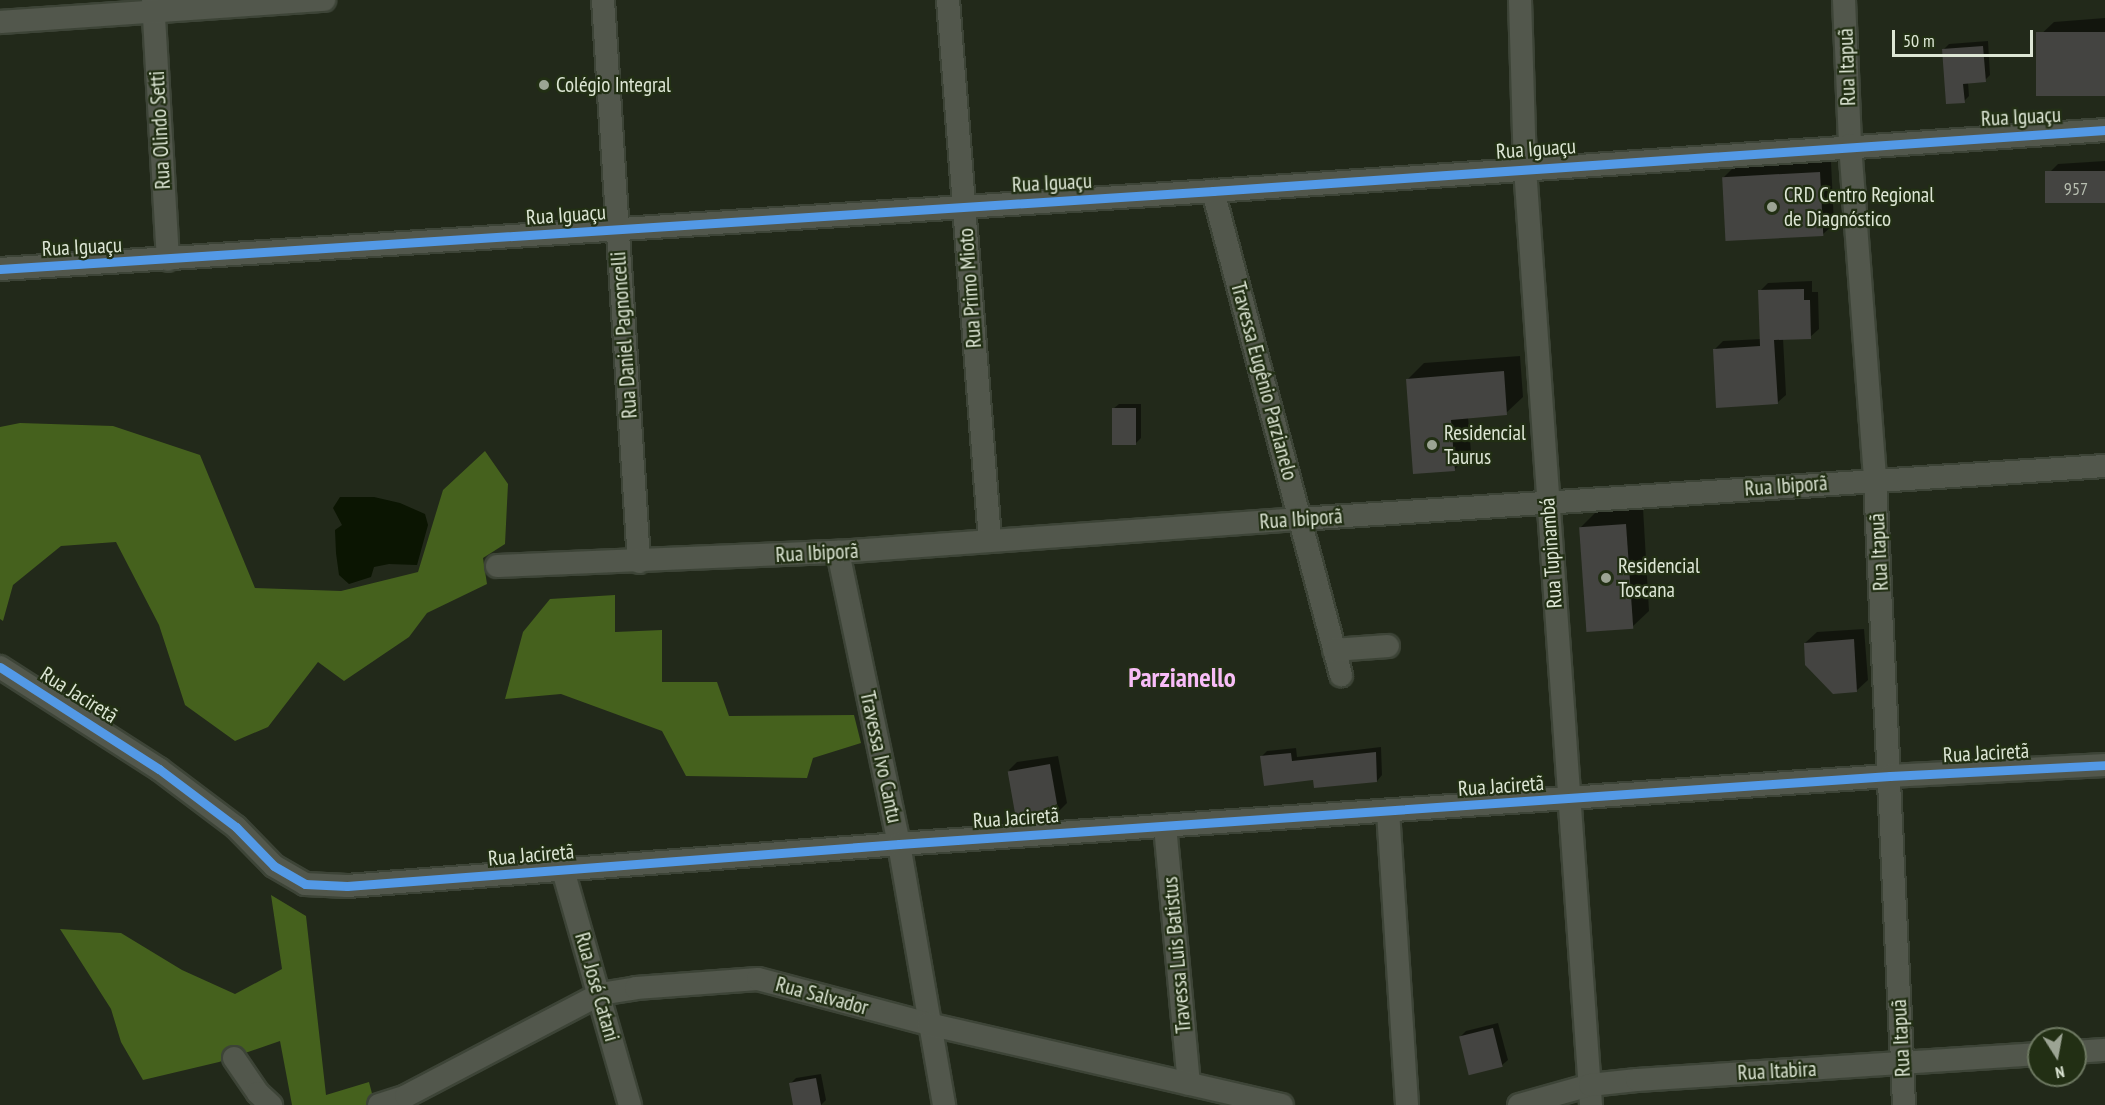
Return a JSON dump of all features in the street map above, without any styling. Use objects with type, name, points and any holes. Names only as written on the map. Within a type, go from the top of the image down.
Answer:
[{"type":"street","points":[[0,22],[153,6],[324,0]]},
{"type":"street","name":"Rua Daniel Pagnoncelli","points":[[603,0],[639,562]]},
{"type":"street","name":"Rua Primo Mioto","points":[[948,0],[990,540]]},
{"type":"street","name":"Rua Tupinambá","points":[[1520,0],[1525,168],[1590,1095]]},
{"type":"street","name":"Rua Itapuã","points":[[1844,0],[1850,145],[1875,480],[1904,1105]]},
{"type":"street","name":"Rua Olindo Setti","points":[[153,6],[168,260]]},
{"type":"street","name":"Rua Iguaçu","points":[[0,269],[1214,191],[1850,145],[2105,130]]},
{"type":"street","name":"Travessa Eugênio Parzianelo","points":[[1214,191],[1341,675]]},
{"type":"street","name":"Rua Ibiporã","points":[[498,566],[639,562],[838,552],[1548,502],[2105,466]]},
{"type":"street","name":"Travessa Ivo Cantu","points":[[838,552],[899,844],[928,1024],[944,1105]]},
{"type":"street","points":[[1334,650],[1388,646]]},
{"type":"street","name":"Rua Jaciretã","points":[[0,667],[159,769],[236,827],[274,866],[305,884],[347,886],[415,883],[899,844],[1890,776],[2105,765]]},
{"type":"street","points":[[1388,811],[1407,1105]]},
{"type":"street","name":"Travessa Luis Batistus","points":[[1165,826],[1189,1084]]},
{"type":"street","name":"Rua José Catani","points":[[563,870],[630,1105]]},
{"type":"street","name":"Rua Salvador","points":[[379,1105],[406,1096],[600,994],[636,988],[758,979],[928,1024],[1282,1105]]},
{"type":"street","points":[[2087,1051],[2105,1050]]},
{"type":"street","name":"Rua Itabira","points":[[1519,1105],[1590,1095],[1637,1080],[2027,1055]]},
{"type":"street","points":[[234,1058],[258,1093],[271,1105]]},
{"type":"green space","points":[[20,423],[113,426],[200,455],[255,588],[341,591],[418,572],[443,490],[485,451],[508,484],[505,544],[483,558],[487,584],[427,613],[409,637],[344,681],[318,662],[268,727],[235,741],[185,705],[159,625],[116,542],[61,546],[13,585],[3,621],[0,619],[0,427]]},
{"type":"green space","points":[[615,595],[615,632],[662,630],[662,682],[717,682],[729,716],[854,715],[861,743],[813,758],[807,778],[686,776],[662,731],[561,694],[505,699],[523,632],[550,599]]},
{"type":"green space","points":[[271,895],[306,916],[326,1095],[369,1082],[375,1105],[292,1105],[280,1041],[219,1062],[143,1080],[121,1042],[111,1009],[60,929],[121,933],[182,970],[235,994],[282,969]]},
{"type":"shaded area","points":[[340,497],[374,497],[400,503],[425,514],[428,525],[417,565],[389,564],[374,567],[371,577],[349,584],[339,575],[336,553],[335,530],[342,525],[333,508]]},
{"type":"building","points":[[2036,32],[2105,32],[2105,96],[2036,96]]},
{"type":"building","points":[[1983,46],[1986,82],[1963,84],[1965,103],[1946,104],[1942,49]]},
{"type":"building","points":[[2045,171],[2105,171],[2105,203],[2045,203]]},
{"type":"building","name":"CRD Centro Regional de Diagnóstico","points":[[1820,172],[1823,236],[1725,241],[1722,177]]},
{"type":"building","points":[[1804,289],[1804,300],[1810,300],[1811,339],[1774,340],[1778,404],[1716,408],[1713,349],[1760,346],[1758,290]]},
{"type":"building","name":"Residencial Taurus","points":[[1504,371],[1507,415],[1451,420],[1455,471],[1413,474],[1406,379]]},
{"type":"building","points":[[1112,408],[1136,408],[1136,445],[1112,445]]},
{"type":"building","name":"Residencial Toscana","points":[[1626,524],[1633,629],[1586,632],[1579,527]]},
{"type":"building","points":[[1854,639],[1857,692],[1833,694],[1805,665],[1804,643]]},
{"type":"building","points":[[1376,752],[1377,782],[1314,788],[1313,780],[1264,786],[1260,756],[1291,753],[1292,761]]},
{"type":"building","points":[[1050,764],[1059,813],[1016,821],[1008,771]]},
{"type":"building","points":[[1493,1028],[1503,1067],[1469,1075],[1459,1036]]},
{"type":"building","points":[[816,1078],[821,1105],[793,1105],[789,1083]]},
{"type":"cycle path","points":[[0,269],[1213,191],[2105,130]]},
{"type":"cycle path","points":[[0,667],[159,769],[236,827],[274,866],[305,884],[347,886],[899,844],[1890,776],[2105,765]]},
{"type":"place","name":"Colégio Integral","points":[[544,85]]},
{"type":"place","name":"CRD Centro Regional de Diagnóstico","points":[[1772,207]]},
{"type":"place","name":"Residencial Taurus","points":[[1432,445]]},
{"type":"place","name":"Residencial Toscana","points":[[1606,578]]},
{"type":"district","name":"Parzianello","points":[[1182,678]]}]
